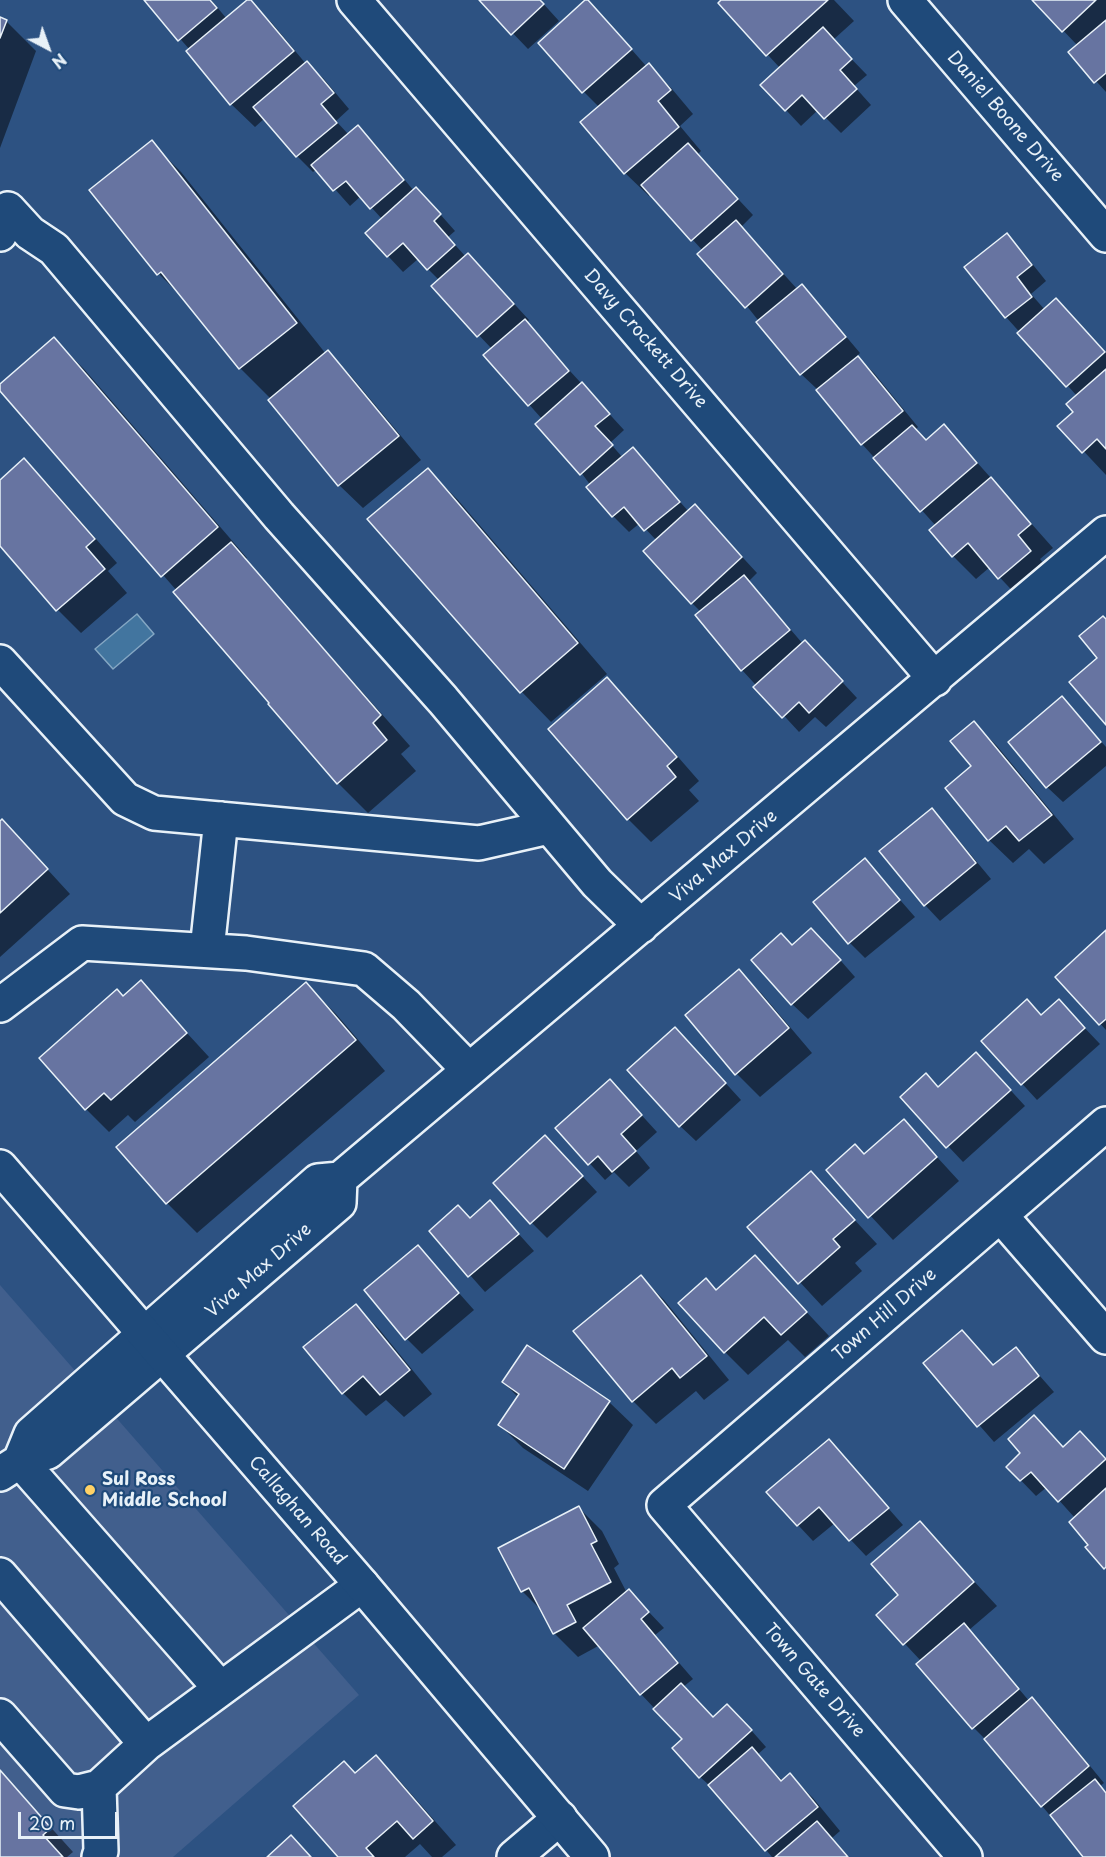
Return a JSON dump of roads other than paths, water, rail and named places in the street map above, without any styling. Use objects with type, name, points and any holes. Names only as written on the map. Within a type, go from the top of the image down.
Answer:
[{"type":"street","name":"Davy Crockett Drive","points":[[354,0],[935,679]]},
{"type":"street","name":"Daniel Boone Drive","points":[[904,0],[1106,235]]},
{"type":"street","points":[[0,234],[8,209],[30,233],[54,249],[279,516],[443,700],[597,883],[641,926]]},
{"type":"street","name":"Viva Max Drive","points":[[10,1468],[48,1452],[153,1345],[339,1203],[340,1179],[1106,533]]},
{"type":"street","points":[[0,662],[125,799],[154,813],[479,843],[549,827]]},
{"type":"street","points":[[207,950],[221,819]]},
{"type":"street","points":[[0,1005],[82,943],[246,953],[364,969],[405,1005],[469,1070]]},
{"type":"street","name":"Town Hill Drive","points":[[664,1505],[1106,1124]]},
{"type":"street","name":"Callaghan Road","points":[[0,1167],[362,1585],[592,1857]]},
{"type":"street","points":[[1001,1216],[1106,1337]]},
{"type":"street","points":[[10,1468],[220,1688]]},
{"type":"street","name":"Town Gate Drive","points":[[664,1505],[965,1857]]},
{"type":"street","points":[[0,1575],[146,1744]]},
{"type":"street","points":[[0,1716],[65,1790],[79,1792],[99,1787],[146,1744],[362,1585]]},
{"type":"street","points":[[99,1787],[101,1851],[99,1857]]},
{"type":"street","points":[[514,1857],[560,1818]]},
{"type":"place","name":"Sul Ross Middle School","points":[[90,1490]]}]
